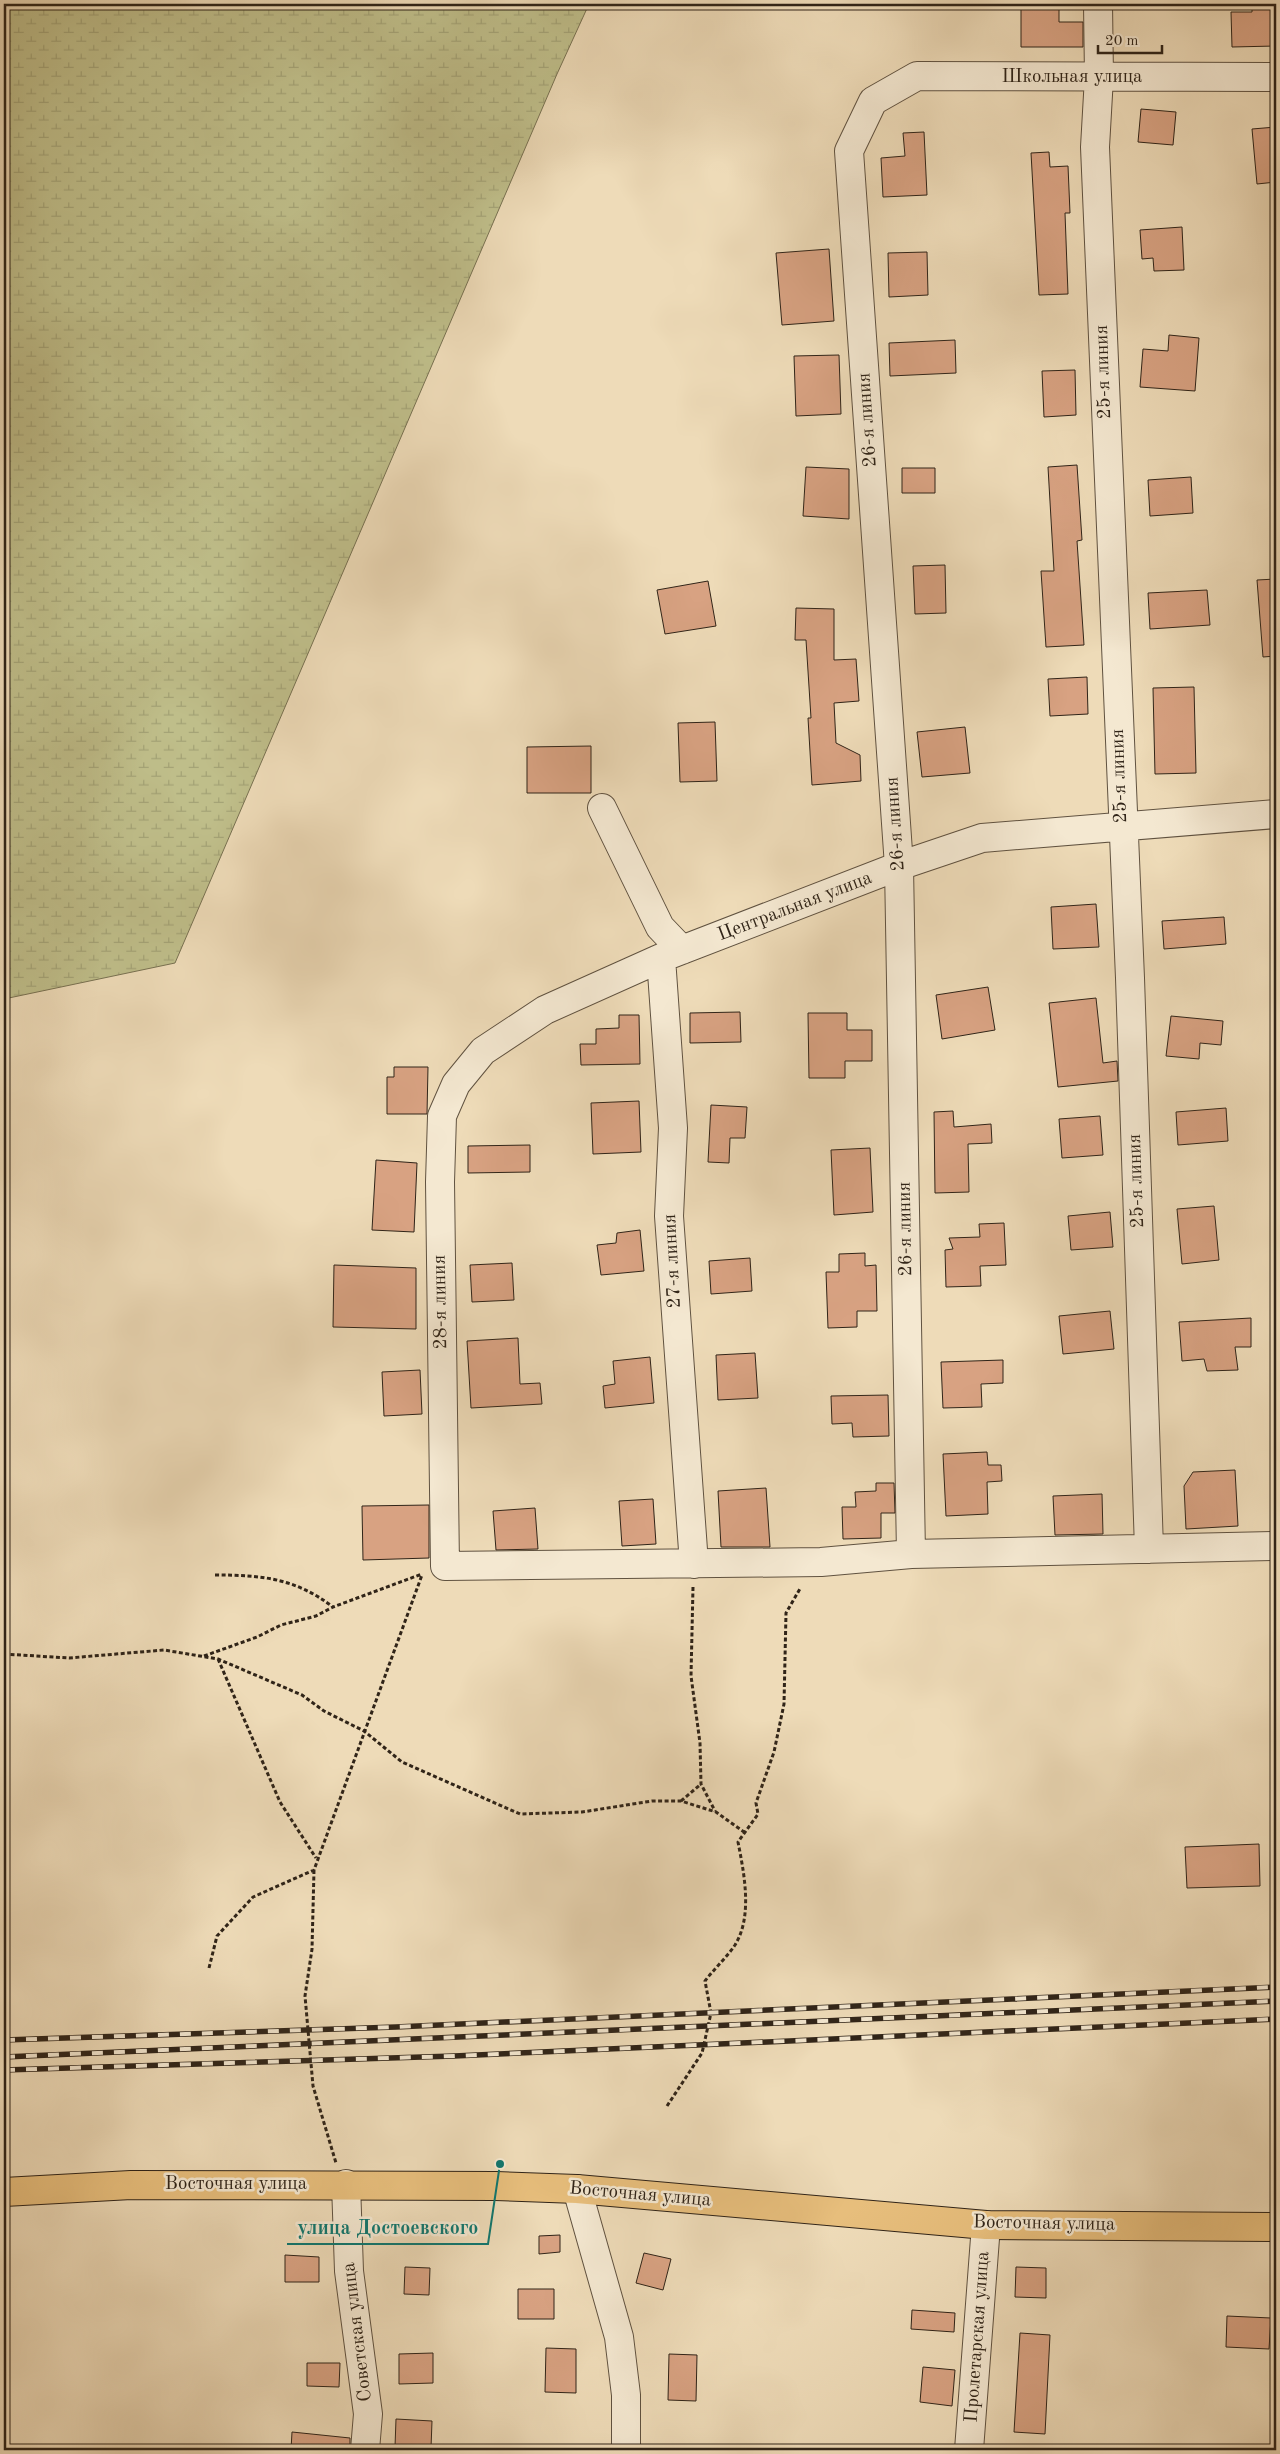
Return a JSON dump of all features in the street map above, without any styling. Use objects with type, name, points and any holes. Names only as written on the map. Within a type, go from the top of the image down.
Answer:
[{"type":"main road","name":"Восточная улица","points":[[4,2192],[130,2184],[346,2184],[577,2189],[986,2225],[1276,2228]]},
{"type":"street","name":"25-я линия","points":[[1098,4],[1099,77],[1095,148],[1122,829],[1130,978],[1149,1549]]},
{"type":"street","name":"Школьная улица","points":[[873,101],[917,76],[1276,77]]},
{"type":"street","name":"26-я линия","points":[[873,101],[849,151],[899,866],[911,1554]]},
{"type":"street","points":[[602,808],[672,954]]},
{"type":"street","name":"Центральная улица","points":[[483,1051],[545,1010],[672,954],[899,866],[982,838],[1122,829],[1276,814]]},
{"type":"street","name":"27-я линия","points":[[672,954],[673,1128],[669,1216],[694,1564]]},
{"type":"street","name":"28-я линия","points":[[434,1570],[442,1116],[456,1084],[483,1051]]},
{"type":"street","points":[[434,1570],[821,1562],[911,1554],[1276,1546]]},
{"type":"street","name":"Советская улица","points":[[346,2184],[350,2271],[368,2414],[365,2450]]},
{"type":"street","points":[[577,2189],[618,2337],[626,2395],[626,2450]]},
{"type":"street","name":"Пролетарская улица","points":[[969,2450],[986,2225]]},
{"type":"path","points":[[667,2106],[702,2053],[711,2013],[705,1981],[735,1944],[743,1923],[745,1881],[738,1842],[758,1814],[756,1803],[774,1752],[784,1704],[786,1613],[805,1579],[821,1562]]},
{"type":"path","points":[[694,1564],[691,1676],[700,1743],[701,1784],[716,1812]]},
{"type":"path","points":[[203,1656],[257,1637],[281,1625],[316,1616],[333,1607],[434,1570]]},
{"type":"path","points":[[346,2184],[333,2157],[314,2086],[305,1996],[312,1948],[314,1870],[364,1731],[434,1570]]},
{"type":"path","points":[[215,1575],[246,1575],[283,1580],[315,1594],[333,1607]]},
{"type":"path","points":[[4,1654],[69,1658],[164,1650],[218,1659],[302,1695],[324,1711],[364,1731],[402,1762],[520,1814],[582,1812],[652,1801],[681,1801],[716,1812],[744,1832]]},
{"type":"path","points":[[218,1659],[280,1802],[317,1858]]},
{"type":"path","points":[[681,1801],[701,1784]]},
{"type":"path","points":[[209,1968],[217,1936],[253,1897],[314,1870]]},
{"type":"green space","points":[[4,4],[589,4],[557,74],[175,963],[4,999]]},
{"type":"building","points":[[1021,4],[1059,4],[1059,22],[1083,22],[1083,47],[1021,47]]},
{"type":"building","points":[[1252,4],[1276,4],[1276,46],[1232,47],[1231,12],[1252,12]]},
{"type":"building","points":[[1141,109],[1176,112],[1173,145],[1138,142]]},
{"type":"building","points":[[1276,127],[1276,182],[1257,184],[1252,129]]},
{"type":"building","points":[[924,132],[927,195],[883,197],[881,158],[905,156],[903,133]]},
{"type":"building","points":[[1049,152],[1050,167],[1068,166],[1070,213],[1065,213],[1068,294],[1039,295],[1031,153]]},
{"type":"building","points":[[1182,227],[1184,270],[1154,271],[1153,258],[1142,259],[1140,230]]},
{"type":"building","points":[[829,249],[834,321],[782,325],[776,253]]},
{"type":"building","points":[[927,252],[928,295],[889,297],[888,253]]},
{"type":"building","points":[[1169,335],[1199,338],[1195,391],[1140,387],[1143,349],[1168,351]]},
{"type":"building","points":[[955,340],[956,373],[890,376],[889,343]]},
{"type":"building","points":[[839,355],[841,414],[796,416],[794,356]]},
{"type":"building","points":[[1075,370],[1076,415],[1044,417],[1042,371]]},
{"type":"building","points":[[1077,465],[1082,540],[1077,541],[1084,645],[1046,647],[1041,571],[1054,571],[1048,467]]},
{"type":"building","points":[[806,467],[849,469],[849,519],[803,516]]},
{"type":"building","points":[[902,468],[935,468],[935,493],[902,493]]},
{"type":"building","points":[[1191,477],[1193,513],[1150,516],[1148,480]]},
{"type":"building","points":[[945,565],[946,613],[915,614],[913,566]]},
{"type":"building","points":[[1276,579],[1276,656],[1263,657],[1257,580]]},
{"type":"building","points":[[708,581],[716,626],[665,634],[657,590]]},
{"type":"building","points":[[1207,590],[1210,625],[1150,629],[1148,593]]},
{"type":"building","points":[[796,608],[834,609],[834,660],[856,659],[859,701],[834,703],[836,743],[860,755],[861,781],[812,785],[808,718],[811,718],[806,640],[795,640]]},
{"type":"building","points":[[1087,677],[1088,714],[1050,716],[1048,679]]},
{"type":"building","points":[[1194,687],[1196,773],[1155,774],[1153,688]]},
{"type":"building","points":[[715,722],[717,781],[680,782],[678,723]]},
{"type":"building","points":[[965,727],[970,773],[922,777],[917,732]]},
{"type":"building","points":[[591,746],[591,793],[527,793],[527,747]]},
{"type":"building","points":[[1096,904],[1099,947],[1053,949],[1051,907]]},
{"type":"building","points":[[1224,917],[1226,944],[1164,949],[1162,921]]},
{"type":"building","points":[[988,987],[995,1030],[942,1039],[936,995]]},
{"type":"building","points":[[1096,998],[1103,1063],[1117,1061],[1118,1081],[1058,1087],[1049,1003]]},
{"type":"building","points":[[740,1012],[741,1042],[690,1043],[690,1013]]},
{"type":"building","points":[[808,1013],[847,1013],[847,1030],[872,1030],[872,1061],[845,1061],[845,1078],[809,1078]]},
{"type":"building","points":[[619,1015],[639,1015],[640,1064],[581,1065],[580,1044],[596,1044],[596,1029],[619,1028]]},
{"type":"building","points":[[1171,1016],[1223,1021],[1221,1045],[1200,1043],[1199,1059],[1166,1056]]},
{"type":"building","points":[[394,1067],[428,1067],[427,1114],[387,1114],[387,1077],[394,1077]]},
{"type":"building","points":[[639,1101],[641,1152],[593,1154],[591,1103]]},
{"type":"building","points":[[711,1105],[747,1107],[745,1138],[730,1138],[729,1163],[708,1162]]},
{"type":"building","points":[[1226,1108],[1228,1141],[1178,1145],[1176,1112]]},
{"type":"building","points":[[953,1111],[954,1127],[991,1124],[992,1143],[968,1144],[969,1192],[935,1193],[934,1112]]},
{"type":"building","points":[[1100,1116],[1103,1155],[1062,1158],[1059,1119]]},
{"type":"building","points":[[530,1145],[530,1172],[468,1173],[468,1146]]},
{"type":"building","points":[[870,1148],[873,1212],[834,1215],[831,1150]]},
{"type":"building","points":[[376,1160],[417,1163],[414,1232],[372,1230]]},
{"type":"building","points":[[1214,1206],[1219,1260],[1182,1264],[1177,1209]]},
{"type":"building","points":[[1110,1212],[1113,1247],[1071,1250],[1068,1216]]},
{"type":"building","points":[[1004,1223],[1006,1265],[980,1266],[981,1286],[946,1287],[945,1250],[953,1249],[949,1238],[980,1237],[979,1224]]},
{"type":"building","points":[[640,1230],[644,1271],[601,1275],[597,1245],[616,1243],[617,1233]]},
{"type":"building","points":[[865,1253],[865,1266],[876,1265],[877,1311],[857,1311],[857,1327],[828,1328],[826,1272],[839,1272],[839,1254]]},
{"type":"building","points":[[750,1258],[752,1291],[711,1294],[709,1261]]},
{"type":"building","points":[[512,1263],[514,1300],[472,1302],[470,1265]]},
{"type":"building","points":[[334,1265],[416,1268],[416,1329],[333,1327]]},
{"type":"building","points":[[1110,1311],[1114,1349],[1063,1354],[1059,1316]]},
{"type":"building","points":[[1251,1318],[1251,1347],[1235,1347],[1238,1370],[1207,1371],[1204,1359],[1182,1361],[1179,1322]]},
{"type":"building","points":[[518,1338],[520,1384],[540,1383],[542,1404],[471,1408],[467,1341]]},
{"type":"building","points":[[755,1353],[758,1398],[718,1400],[716,1355]]},
{"type":"building","points":[[650,1357],[654,1403],[605,1408],[603,1386],[615,1384],[613,1361]]},
{"type":"building","points":[[1003,1360],[1003,1383],[981,1384],[982,1407],[943,1408],[941,1362]]},
{"type":"building","points":[[420,1370],[422,1414],[384,1416],[382,1372]]},
{"type":"building","points":[[888,1395],[889,1436],[853,1437],[852,1423],[832,1424],[831,1396]]},
{"type":"building","points":[[987,1452],[988,1465],[1001,1465],[1002,1481],[987,1482],[988,1514],[946,1516],[943,1454]]},
{"type":"building","points":[[1235,1470],[1238,1526],[1186,1529],[1184,1486],[1193,1472]]},
{"type":"building","points":[[876,1483],[894,1483],[895,1513],[881,1513],[881,1538],[843,1539],[842,1507],[856,1507],[855,1492],[876,1491]]},
{"type":"building","points":[[766,1488],[770,1547],[721,1547],[718,1491]]},
{"type":"building","points":[[1102,1494],[1103,1534],[1055,1535],[1053,1496]]},
{"type":"building","points":[[653,1499],[656,1544],[622,1546],[619,1501]]},
{"type":"building","points":[[429,1505],[429,1558],[363,1560],[362,1506]]},
{"type":"building","points":[[535,1508],[538,1549],[496,1550],[493,1511]]},
{"type":"building","points":[[1259,1844],[1260,1886],[1187,1888],[1185,1847]]},
{"type":"building","points":[[560,2235],[560,2252],[539,2254],[539,2236]]},
{"type":"building","points":[[644,2253],[671,2259],[663,2290],[636,2283]]},
{"type":"building","points":[[285,2255],[319,2257],[319,2282],[285,2282]]},
{"type":"building","points":[[405,2267],[430,2268],[429,2295],[404,2294]]},
{"type":"building","points":[[1016,2267],[1046,2268],[1046,2298],[1015,2297]]},
{"type":"building","points":[[518,2289],[554,2289],[554,2319],[518,2319]]},
{"type":"building","points":[[912,2310],[955,2313],[954,2332],[911,2329]]},
{"type":"building","points":[[1227,2316],[1271,2318],[1269,2349],[1226,2347]]},
{"type":"building","points":[[1020,2333],[1050,2335],[1045,2434],[1014,2432]]},
{"type":"building","points":[[546,2348],[576,2349],[576,2393],[545,2392]]},
{"type":"building","points":[[433,2353],[433,2383],[399,2384],[399,2354]]},
{"type":"building","points":[[669,2354],[697,2355],[696,2401],[668,2400]]},
{"type":"building","points":[[307,2363],[340,2363],[339,2387],[307,2386]]},
{"type":"building","points":[[923,2367],[955,2370],[952,2406],[920,2402]]},
{"type":"building","points":[[396,2419],[432,2421],[431,2448],[395,2447]]},
{"type":"building","points":[[292,2432],[350,2438],[350,2450],[291,2450]]},
{"type":"railway","points":[[4,2040],[396,2027],[1276,1987]]},
{"type":"railway","points":[[4,2057],[1276,2001]]},
{"type":"railway","points":[[4,2070],[454,2056],[1276,2019]]},
{"type":"place","name":"улица Достоевского","points":[[500,2164]]}]
